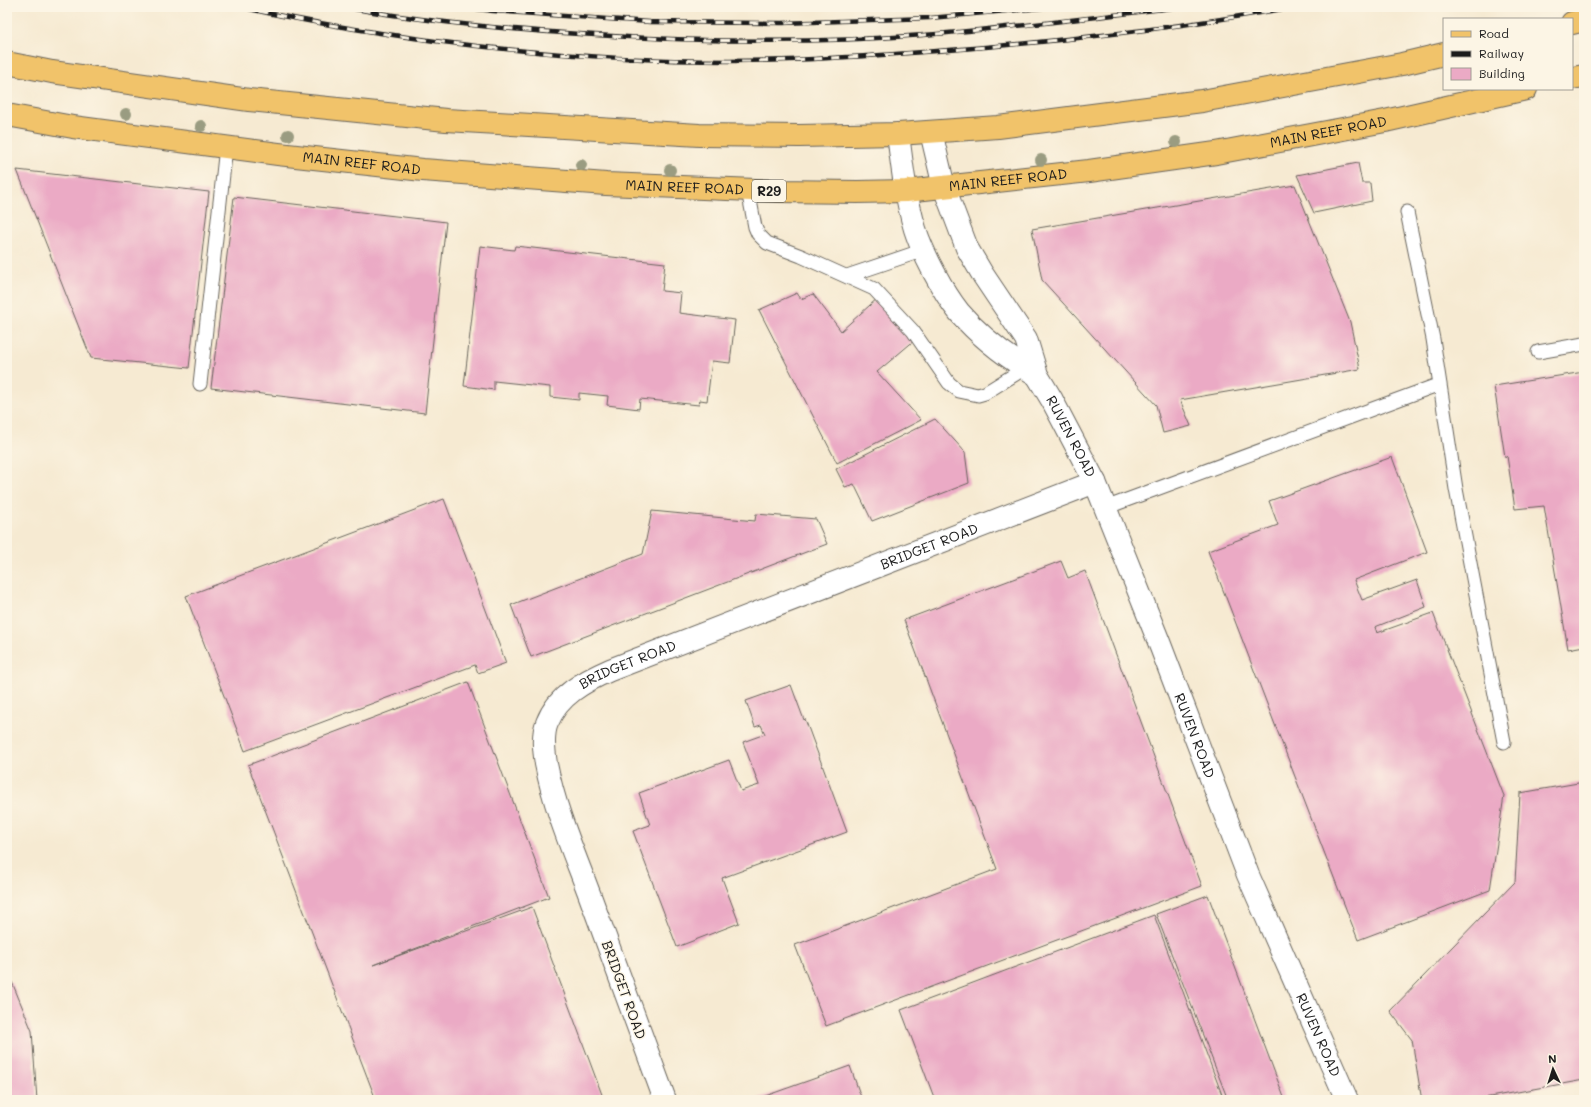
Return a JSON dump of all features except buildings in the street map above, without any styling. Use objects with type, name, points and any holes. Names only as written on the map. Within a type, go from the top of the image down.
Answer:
[{"type":"main road","points":[[1573,23],[1584,20]]},
{"type":"main road","points":[[7,63],[52,72],[249,100],[446,120],[699,135],[799,136],[898,134],[998,127],[1202,101],[1402,64],[1443,54]]},
{"type":"main road","points":[[1573,78],[1584,76]]},
{"type":"main road","name":"MAIN REEF ROAD","points":[[7,115],[72,127],[422,170],[606,184],[748,190],[849,192],[906,191],[944,187],[1089,171],[1216,153],[1385,121],[1522,90]]},
{"type":"street","name":"RUVEN ROAD","points":[[932,132],[944,187],[967,248],[983,276],[1026,339],[1032,369],[1052,400],[1095,482],[1248,874],[1347,1100]]},
{"type":"street","name":"RUVEN ROAD","points":[[898,134],[906,191],[916,230],[943,288],[959,312],[1000,351],[1032,369]]},
{"type":"street","name":"BRIDGET ROAD","points":[[665,1100],[559,815],[546,764],[544,743],[547,724],[553,711],[573,689],[610,670],[1095,482]]},
{"type":"lane","points":[[200,384],[226,147]]},
{"type":"lane","points":[[748,190],[755,227],[758,234],[767,243],[801,256],[874,289],[912,331],[949,383],[959,391],[978,395],[985,393],[1032,369]]},
{"type":"lane","points":[[1407,212],[1433,339],[1456,489],[1504,742]]},
{"type":"lane","points":[[847,276],[924,250]]},
{"type":"lane","points":[[1538,352],[1584,344]]},
{"type":"lane","points":[[1105,508],[1440,384]]},
{"type":"railway","points":[[241,7],[338,26],[435,41],[568,55],[701,61],[790,60],[868,56],[1034,42],[1183,25],[1293,7]]},
{"type":"railway","points":[[344,7],[461,24],[520,30],[622,37],[752,41],[838,40],[924,35],[1020,26],[1180,7]]},
{"type":"railway","points":[[462,7],[493,11],[650,22],[782,23],[930,18],[1052,7]]}]
